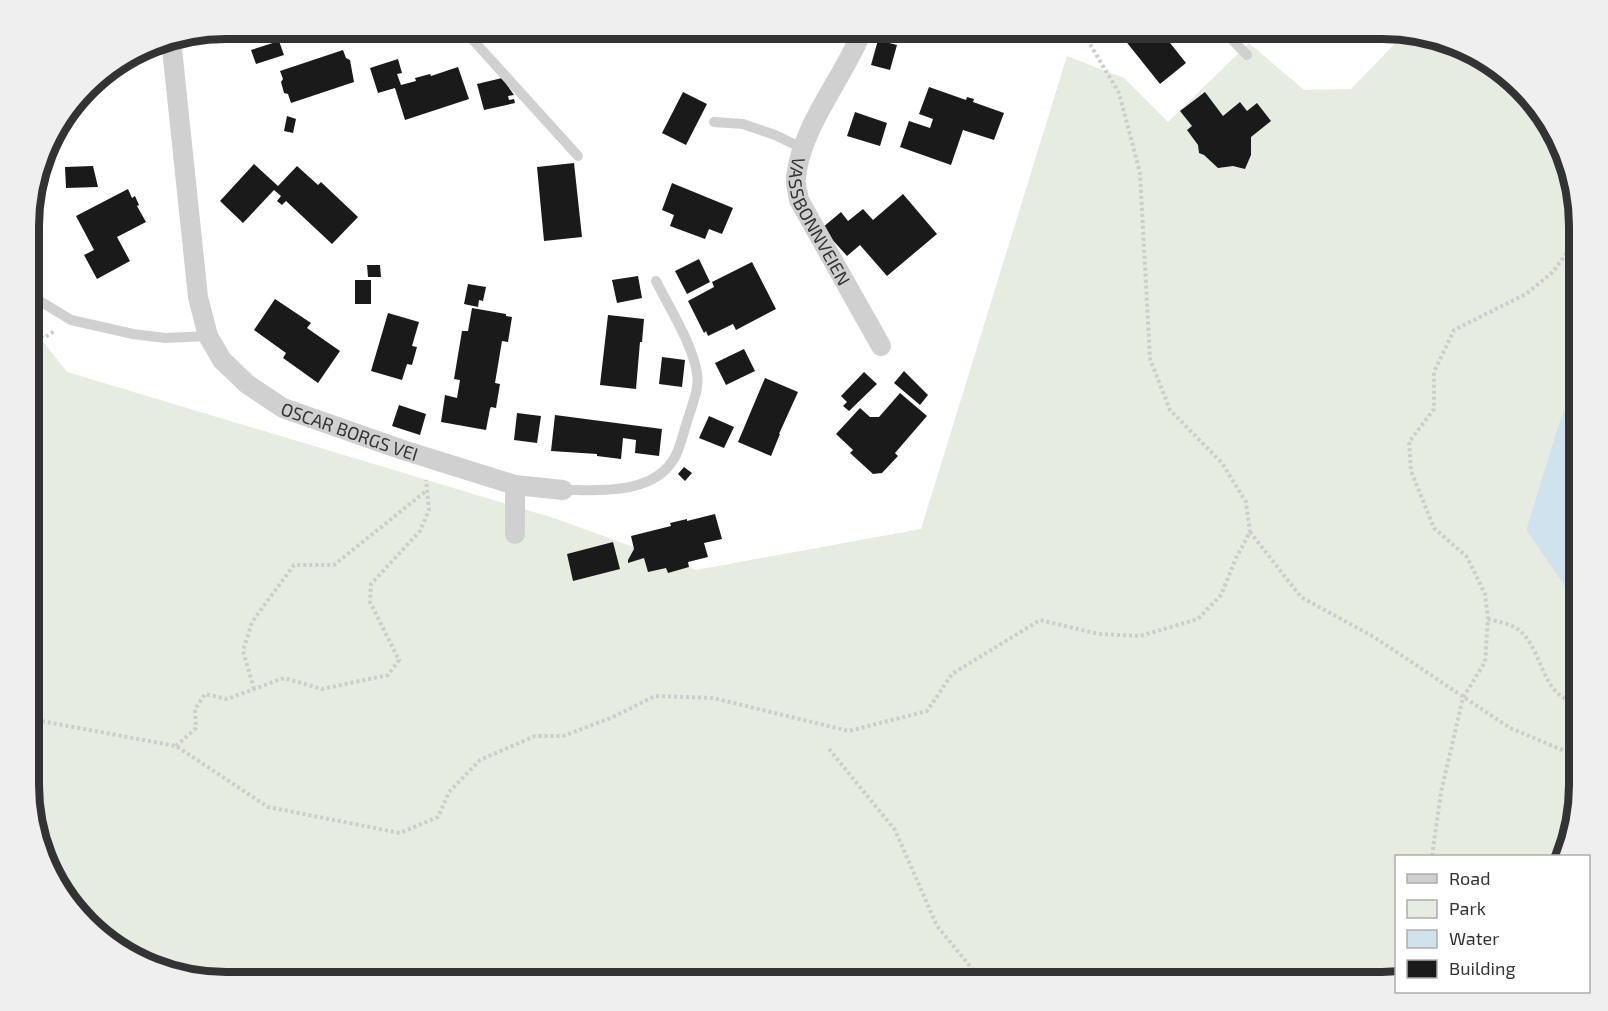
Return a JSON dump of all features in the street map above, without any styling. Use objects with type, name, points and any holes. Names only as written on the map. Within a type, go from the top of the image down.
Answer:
[{"type":"street","name":"VASSBONNVEIEN","points":[[858,39],[802,148],[796,179],[800,200],[881,346]]},
{"type":"street","name":"OSCAR BORGS VEI","points":[[172,47],[198,297],[208,336],[222,360],[247,384],[283,408],[423,456],[515,484],[563,490]]},
{"type":"street","points":[[515,484],[515,534]]},
{"type":"lane","points":[[473,39],[578,156]]},
{"type":"lane","points":[[1232,39],[1247,55]]},
{"type":"lane","points":[[714,122],[743,124],[775,135],[802,148]]},
{"type":"lane","points":[[563,490],[616,489],[649,481],[667,468],[678,451],[697,387],[698,375],[693,356],[656,281]]},
{"type":"lane","points":[[39,300],[71,320],[133,334],[165,338],[208,336]]},
{"type":"path","points":[[1087,39],[1119,93],[1140,173],[1150,359],[1170,410],[1222,463],[1246,502],[1250,532],[1301,597],[1374,637],[1510,728],[1569,753]]},
{"type":"path","points":[[1432,855],[1440,792],[1463,698],[1485,662],[1488,619],[1485,594],[1467,557],[1434,528],[1411,471],[1409,442],[1434,409],[1434,372],[1454,330],[1526,294],[1553,272],[1569,250]]},
{"type":"path","points":[[176,746],[196,728],[195,709],[205,694],[227,699],[284,678],[322,689],[388,675],[399,660],[370,602],[371,584],[420,531],[429,510],[423,456]]},
{"type":"path","points":[[254,689],[243,651],[252,622],[294,565],[334,566],[427,490]]},
{"type":"path","points":[[39,721],[176,746],[268,807],[400,833],[438,817],[449,792],[480,760],[536,736],[563,736],[613,717],[655,696],[713,698],[849,731],[927,711],[952,674],[1040,620],[1099,634],[1140,636],[1198,620],[1221,595],[1236,558],[1250,532]]},
{"type":"path","points":[[1488,619],[1518,629],[1533,645],[1551,687],[1569,701]]},
{"type":"path","points":[[829,749],[895,830],[937,926],[975,972]]},
{"type":"green space","points":[[1398,40],[1431,45],[1465,58],[1486,70],[1505,85],[1523,103],[1544,132],[1563,177],[1569,213],[1569,399],[1559,423],[1526,530],[1569,593],[1569,798],[1565,822],[1555,855],[1395,855],[1395,972],[226,972],[189,968],[166,962],[122,941],[85,908],[64,879],[49,845],[41,810],[39,785],[39,336],[67,372],[557,519],[696,570],[921,529],[1067,56],[1124,78],[1168,122],[1249,43],[1304,90],[1351,89]]},
{"type":"water","points":[[1569,399],[1569,593],[1526,530],[1559,423]]},
{"type":"building","points":[[1124,39],[1167,39],[1186,63],[1160,84]]},
{"type":"building","points":[[878,40],[897,45],[890,70],[871,65]]},
{"type":"building","points":[[279,41],[284,55],[256,64],[251,50]]},
{"type":"building","points":[[343,50],[346,58],[350,60],[354,82],[291,103],[288,94],[284,93],[280,71]]},
{"type":"building","points":[[398,59],[402,73],[397,74],[401,85],[416,81],[415,78],[430,74],[431,76],[458,67],[469,99],[405,120],[395,88],[378,93],[370,68]]},
{"type":"building","points":[[502,78],[514,95],[508,96],[509,100],[514,99],[515,103],[484,110],[477,84]]},
{"type":"building","points":[[929,87],[966,100],[967,97],[974,99],[973,102],[1004,113],[994,140],[963,130],[951,165],[900,147],[909,121],[930,128],[933,119],[919,114]]},
{"type":"building","points":[[683,92],[707,104],[686,145],[662,133]]},
{"type":"building","points":[[1205,92],[1223,116],[1240,102],[1247,111],[1257,103],[1271,121],[1251,137],[1251,155],[1245,169],[1233,166],[1218,168],[1199,153],[1198,145],[1187,130],[1192,126],[1180,111]]},
{"type":"building","points":[[855,112],[887,123],[880,146],[847,136]]},
{"type":"building","points":[[287,116],[296,119],[293,133],[284,131]]},
{"type":"building","points":[[574,163],[582,237],[544,241],[537,167]]},
{"type":"building","points":[[254,164],[278,186],[297,166],[318,185],[321,182],[358,217],[332,244],[286,201],[282,205],[277,201],[281,196],[274,190],[243,223],[220,201]]},
{"type":"building","points":[[93,166],[98,187],[66,188],[65,167]]},
{"type":"building","points":[[672,183],[733,208],[722,234],[709,229],[705,239],[670,226],[674,215],[662,210]]},
{"type":"building","points":[[128,189],[132,198],[135,196],[139,205],[137,206],[146,222],[117,237],[130,261],[97,279],[84,255],[94,250],[76,216]]},
{"type":"building","points":[[903,194],[937,234],[887,276],[860,245],[847,256],[822,228],[841,212],[848,221],[863,209],[873,220]]},
{"type":"building","points":[[699,259],[710,282],[687,294],[675,271]]},
{"type":"building","points":[[752,262],[776,309],[736,330],[733,324],[708,336],[706,331],[704,333],[688,301],[714,287],[712,282]]},
{"type":"building","points":[[367,265],[380,265],[381,277],[368,277]]},
{"type":"building","points":[[638,276],[642,298],[617,303],[612,280]]},
{"type":"building","points":[[355,280],[371,280],[371,304],[355,304]]},
{"type":"building","points":[[468,284],[486,287],[483,301],[479,300],[478,307],[464,304]]},
{"type":"building","points":[[275,299],[311,323],[307,328],[340,351],[318,383],[283,358],[286,353],[254,330]]},
{"type":"building","points":[[472,308],[512,317],[508,342],[502,341],[495,383],[500,384],[496,408],[491,407],[490,409],[486,430],[441,422],[445,395],[457,398],[460,380],[454,379],[462,331],[468,331]]},
{"type":"building","points":[[388,313],[419,322],[412,346],[417,347],[412,365],[407,364],[402,380],[371,371]]},
{"type":"building","points":[[608,315],[644,319],[636,389],[600,385]]},
{"type":"building","points":[[744,349],[755,371],[726,385],[715,363]]},
{"type":"building","points":[[662,357],[685,360],[682,387],[659,384]]},
{"type":"building","points":[[904,371],[928,395],[920,405],[894,383]]},
{"type":"building","points":[[864,372],[877,384],[849,411],[843,406],[847,402],[841,396]]},
{"type":"building","points":[[765,378],[798,392],[771,456],[738,442]]},
{"type":"building","points":[[900,393],[927,416],[895,453],[898,456],[882,473],[873,474],[850,453],[853,450],[836,434],[860,408],[870,417],[879,417]]},
{"type":"building","points":[[399,405],[426,414],[420,435],[392,426]]},
{"type":"building","points":[[517,413],[541,416],[537,443],[514,440]]},
{"type":"building","points":[[555,415],[662,429],[659,456],[635,453],[636,440],[623,438],[621,459],[597,456],[597,454],[551,451]]},
{"type":"building","points":[[709,416],[734,427],[724,448],[699,438]]},
{"type":"building","points":[[684,467],[692,473],[685,481],[678,474]]},
{"type":"building","points":[[715,514],[722,539],[704,543],[708,557],[688,562],[689,567],[668,573],[666,568],[648,572],[644,558],[628,563],[634,549],[631,536],[671,526],[670,523]]},
{"type":"building","points":[[613,542],[620,569],[573,581],[567,554]]}]
